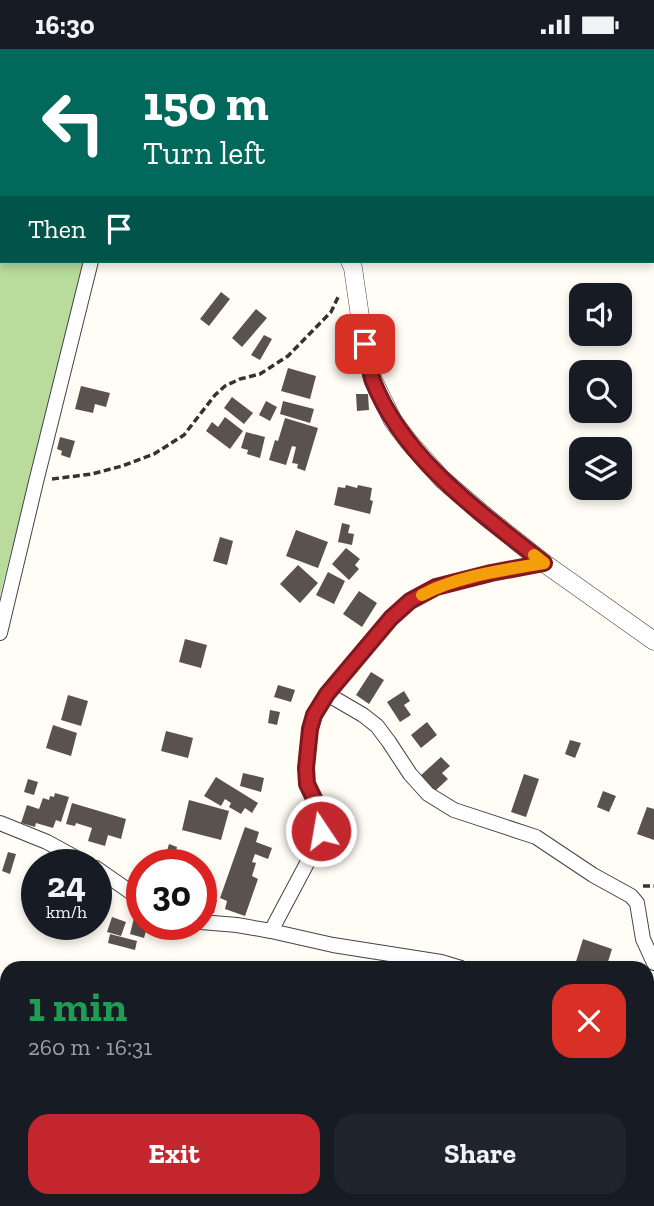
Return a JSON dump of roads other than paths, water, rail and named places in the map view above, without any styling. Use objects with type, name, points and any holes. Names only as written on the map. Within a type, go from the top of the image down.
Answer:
[{"type":"street","points":[[0,633],[91,263]]},
{"type":"street","points":[[352,264],[373,380],[393,421],[409,442],[442,479],[544,563],[654,641]]},
{"type":"street","points":[[271,931],[314,850],[321,831],[321,813],[307,784],[306,768],[310,729],[314,715],[327,694],[391,618],[410,601],[436,587],[544,563]]},
{"type":"street","points":[[327,694],[377,726],[428,795],[454,810],[536,838],[631,896],[640,914],[643,939],[653,961]]},
{"type":"street","points":[[0,823],[60,849]]},
{"type":"street","points":[[217,923],[435,961]]}]
